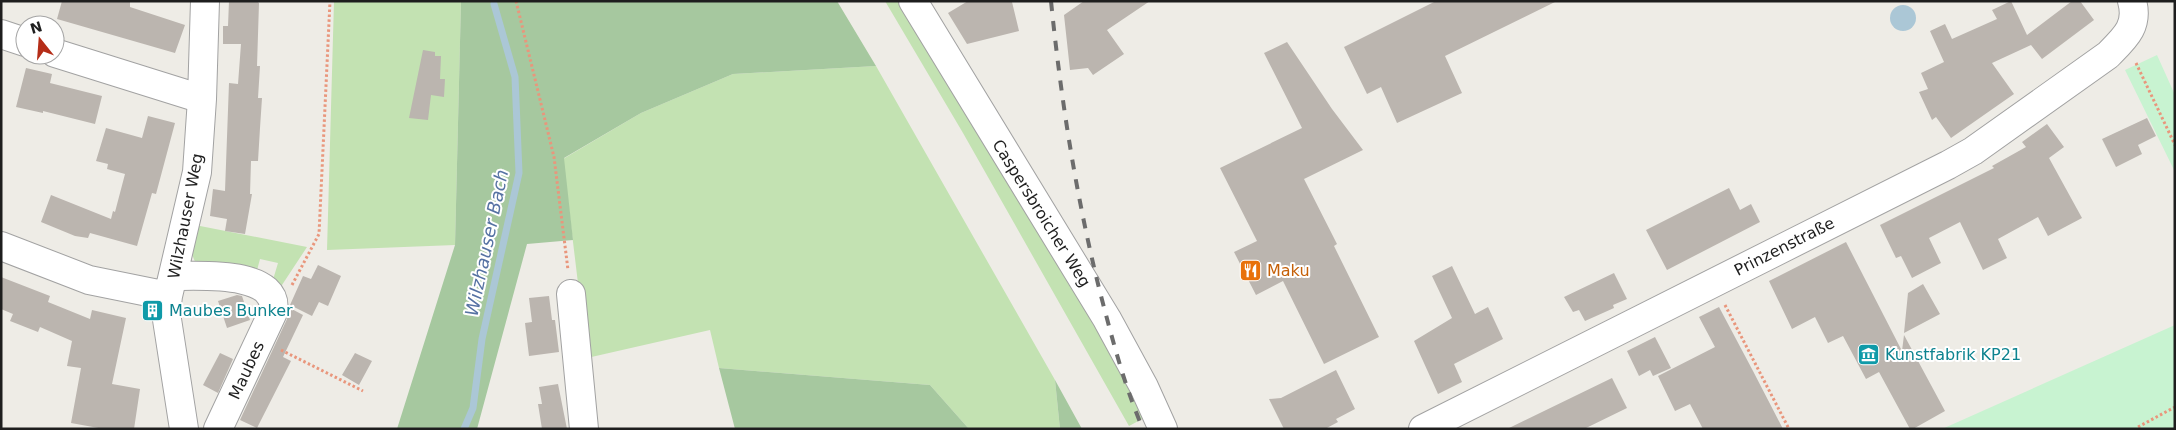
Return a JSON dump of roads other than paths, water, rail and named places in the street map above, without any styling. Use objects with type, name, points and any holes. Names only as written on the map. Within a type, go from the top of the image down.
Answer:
[{"type":"street","name":"Wilzhauser Weg","points":[[184,429],[166,313],[197,172],[202,99],[205,1]]},
{"type":"street","name":"Caspersbroicher Weg","points":[[912,1],[1107,319],[1144,387],[1163,429]]},
{"type":"street","name":"Prinzenstraße","points":[[1423,429],[1973,151],[2108,55],[2126,36],[2134,22],[2136,13],[2132,1]]},
{"type":"street","points":[[1,34],[15,39]]},
{"type":"street","points":[[65,56],[202,99]]},
{"type":"street","points":[[1,246],[89,280],[171,286]]},
{"type":"street","name":"Maubes","points":[[171,286],[231,278],[259,285],[272,296],[275,304],[218,429]]},
{"type":"street","points":[[571,294],[584,429]]},
{"type":"water","points":[[1903,5],[1912,9],[1916,18],[1912,27],[1903,31],[1894,27],[1890,18],[1894,9]]},
{"type":"waterway","name":"Wilzhauser Bach","points":[[464,429],[473,408],[482,339],[519,173],[515,77],[494,4]]},
{"type":"railway","points":[[1051,1],[1065,111],[1091,256],[1124,378],[1143,429]]},
{"type":"place","name":"Maku","points":[[1251,270]]},
{"type":"place","name":"Maubes Bunker","points":[[153,310]]},
{"type":"place","name":"Kunstfabrik KP21","points":[[1869,354]]}]
